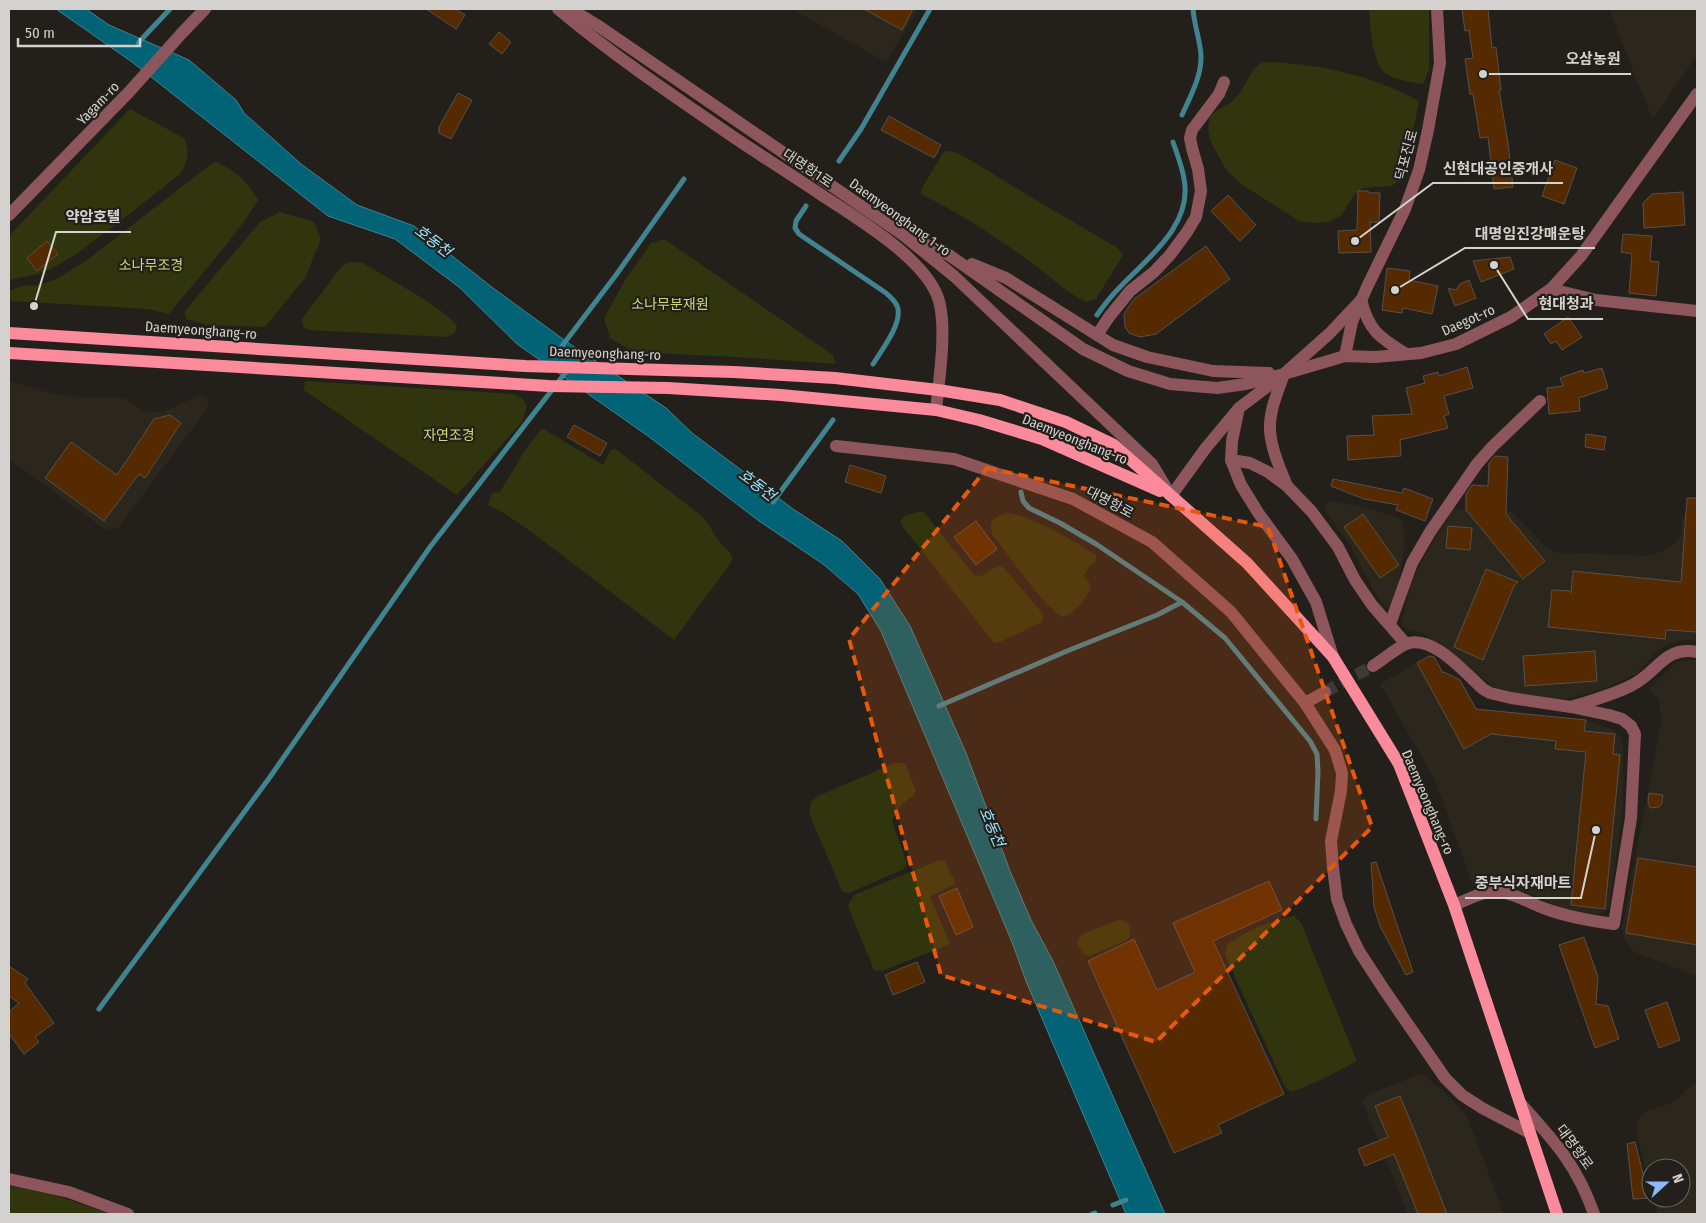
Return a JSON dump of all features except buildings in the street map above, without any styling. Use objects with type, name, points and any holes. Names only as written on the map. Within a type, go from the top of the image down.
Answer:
[{"type":"main road","name":"Daemyeonghang-ro","points":[[9,334],[525,366],[642,369],[835,378],[938,390],[1000,400],[1066,422],[1114,445],[1247,563],[1333,657],[1398,764],[1454,905],[1557,1214]]},
{"type":"main road","name":"Daemyeonghang-ro","points":[[9,353],[549,386],[668,388],[781,395],[936,410],[979,420],[1042,439],[1171,496]]},
{"type":"street","name":"Yagam-ro","points":[[9,215],[130,92],[182,32],[205,9]]},
{"type":"street","name":"대명항1로","points":[[558,9],[590,36],[875,231],[918,268],[932,284],[939,301],[942,339],[936,410]]},
{"type":"street","name":"Daemyeonghang 1-ro","points":[[571,9],[902,234],[954,276],[1152,464],[1171,496]]},
{"type":"street","name":"덕포진로","points":[[1345,356],[1352,322],[1406,209],[1419,170],[1440,63],[1437,9]]},
{"type":"street","points":[[1097,335],[1130,292],[1154,272],[1170,255],[1196,217],[1201,191],[1198,169],[1190,138],[1192,130],[1218,94],[1224,82]]},
{"type":"street","name":"Daegot-ro","points":[[1171,496],[1205,449],[1239,408],[1284,374],[1345,356],[1421,353],[1456,344],[1511,317],[1551,289],[1581,256],[1697,94]]},
{"type":"street","points":[[902,234],[1006,278],[1113,345],[1147,357],[1213,372],[1284,374]]},
{"type":"street","points":[[949,254],[1083,349],[1128,371],[1170,384],[1217,388],[1246,384],[1284,374],[1330,333],[1361,300]]},
{"type":"street","points":[[1551,289],[1596,300],[1697,310]]},
{"type":"street","points":[[1361,300],[1366,317],[1373,329],[1385,341],[1406,354]]},
{"type":"street","points":[[1284,374],[1273,405],[1270,430],[1274,451],[1287,486]]},
{"type":"street","points":[[1390,624],[1412,563],[1430,532],[1476,464],[1492,446],[1540,401]]},
{"type":"street","points":[[1239,408],[1232,440],[1231,460],[1250,500],[1292,560],[1316,602],[1333,657]]},
{"type":"street","name":"대명항로","points":[[836,446],[954,459],[1073,499],[1152,542],[1230,612],[1305,703],[1335,750],[1342,773],[1341,791],[1331,841],[1333,868],[1337,899],[1359,951],[1445,1078],[1462,1095],[1482,1108],[1530,1133]]},
{"type":"street","points":[[1231,460],[1250,464],[1268,472],[1287,486],[1312,512],[1338,547],[1355,580],[1372,606],[1406,644]]},
{"type":"street","points":[[1373,666],[1406,644],[1416,642],[1425,644],[1446,656],[1490,693],[1572,707],[1622,719],[1631,726],[1636,734],[1630,818],[1614,924],[1580,919],[1546,909],[1498,891],[1454,905]]},
{"type":"street","points":[[1572,707],[1623,690],[1637,683],[1665,658],[1676,653],[1686,650],[1697,652]]},
{"type":"street","points":[[1305,703],[1325,692]]},
{"type":"street","name":"대명항로","points":[[1520,1104],[1565,1155],[1584,1185],[1594,1214]]},
{"type":"street","points":[[9,1179],[69,1192],[128,1214]]},
{"type":"highlighted area","points":[[987,468],[1268,527],[1372,827],[1156,1042],[941,975],[849,639]]},
{"type":"shaded area","points":[[792,9],[918,9],[886,62]]},
{"type":"shaded area","points":[[1609,9],[1697,9],[1697,55],[1655,116],[1651,116]]},
{"type":"shaded area","points":[[9,381],[47,392],[77,397],[117,397],[126,399],[140,409],[149,412],[163,412],[198,396],[204,396],[208,399],[208,405],[119,527],[106,530],[9,459]]},
{"type":"shaded area","points":[[1332,501],[1376,510],[1398,518],[1403,523],[1405,545],[1396,595],[1390,607],[1386,607],[1378,599],[1349,543],[1324,510],[1327,502]]},
{"type":"shaded area","points":[[1697,508],[1697,641],[1682,640],[1667,645],[1658,650],[1637,674],[1602,689],[1564,699],[1501,691],[1492,686],[1446,648],[1427,636],[1405,629],[1401,624],[1410,587],[1424,557],[1453,509],[1511,511],[1545,546],[1554,552],[1648,556],[1661,552],[1673,544],[1680,537],[1682,519],[1687,513]]},
{"type":"shaded area","points":[[1432,654],[1442,671],[1460,680],[1477,709],[1586,720],[1614,730],[1620,737],[1623,748],[1623,806],[1609,909],[1599,914],[1564,910],[1540,897],[1521,891],[1501,887],[1473,886],[1435,780],[1380,684]]},
{"type":"shaded area","points":[[1697,660],[1697,976],[1634,952],[1624,939],[1622,928],[1661,723],[1659,699],[1649,689],[1677,662]]},
{"type":"shaded area","points":[[1423,1073],[1466,1114],[1504,1214],[1408,1214],[1362,1101],[1369,1094]]},
{"type":"shaded area","points":[[1697,1081],[1697,1214],[1658,1214],[1656,1208],[1691,1208],[1691,1158],[1643,1158],[1636,1130],[1638,1120],[1646,1111],[1668,1104],[1678,1098]]},
{"type":"green space","points":[[1369,9],[1429,9],[1429,69],[1423,84],[1394,77],[1385,73],[1381,68],[1372,43]]},
{"type":"green space","points":[[1262,62],[1304,65],[1343,72],[1381,84],[1419,101],[1406,168],[1401,178],[1392,186],[1363,188],[1354,195],[1341,216],[1328,222],[1313,223],[1299,221],[1241,184],[1226,170],[1210,140],[1208,128],[1210,116],[1230,103],[1240,93],[1253,70]]},
{"type":"green space","name":"소나무조경","points":[[130,109],[184,138],[187,158],[179,175],[76,254],[51,269],[38,274],[9,280],[9,236]]},
{"type":"green space","points":[[946,151],[952,151],[967,158],[1116,247],[1123,255],[1096,299],[1086,302],[1079,298],[966,218],[921,194],[921,190],[942,154]]},
{"type":"green space","name":"소나무조경","points":[[215,161],[229,168],[240,177],[258,200],[227,244],[169,314],[149,309],[11,301],[9,291],[22,286],[40,285],[58,278],[86,261]]},
{"type":"green space","name":"소나무조경","points":[[280,212],[314,222],[321,239],[305,278],[265,327],[207,325],[186,319],[185,311],[260,222]]},
{"type":"green space","name":"소나무분재원","points":[[664,239],[833,355],[836,364],[634,352],[610,338],[604,318],[624,282],[651,243]]},
{"type":"green space","points":[[350,262],[363,263],[428,302],[451,319],[457,326],[455,333],[447,337],[308,330],[303,326],[302,319],[342,266]]},
{"type":"green space","name":"자연조경","points":[[305,381],[513,394],[522,398],[527,406],[522,422],[457,495],[304,390]]},
{"type":"green space","points":[[542,428],[603,465],[610,451],[613,449],[617,450],[699,514],[733,558],[674,640],[530,531],[504,513],[488,505],[492,493],[500,492],[524,452]]},
{"type":"green space","points":[[924,512],[974,575],[981,576],[999,565],[1005,569],[1043,614],[1042,622],[994,643],[903,527],[900,521],[905,516]]},
{"type":"green space","points":[[1008,513],[1043,525],[1096,555],[1096,561],[1083,576],[1089,582],[1091,589],[1079,606],[1068,615],[1063,617],[1046,603],[992,534],[991,525],[994,519]]},
{"type":"green space","points":[[895,763],[905,763],[916,791],[900,807],[892,821],[907,863],[904,869],[849,893],[842,891],[809,813],[811,802],[818,796]]},
{"type":"green space","points":[[940,860],[945,861],[956,884],[930,896],[950,944],[882,971],[874,970],[848,906],[854,895]]},
{"type":"green space","points":[[1294,916],[1301,923],[1357,1061],[1325,1078],[1292,1092],[1285,1087],[1225,955],[1227,945],[1242,935],[1267,923]]},
{"type":"green space","points":[[1119,920],[1129,925],[1130,937],[1090,956],[1083,954],[1077,943],[1083,934]]},
{"type":"green space","points":[[9,1186],[48,1193],[111,1214],[9,1214]]},
{"type":"water","name":"호동천","points":[[56,9],[86,9],[109,25],[189,60],[236,100],[244,113],[301,164],[357,205],[414,226],[493,288],[567,342],[666,408],[692,433],[793,509],[842,541],[880,579],[910,626],[966,753],[1010,871],[1031,920],[1053,961],[1165,1214],[1126,1214],[1026,981],[1012,942],[881,631],[858,594],[823,564],[759,521],[648,436],[517,344],[459,287],[395,239],[328,216],[132,62]]},
{"type":"waterway","points":[[138,43],[170,9]]},
{"type":"waterway","points":[[839,161],[861,129],[930,9]]},
{"type":"waterway","points":[[1182,115],[1195,86],[1201,63],[1193,9]]},
{"type":"waterway","points":[[1097,315],[1114,293],[1156,251],[1175,225],[1182,211],[1185,195],[1184,179],[1173,142]]},
{"type":"waterway","points":[[562,346],[616,275],[684,179]]},
{"type":"waterway","points":[[806,206],[796,221],[795,228],[799,234],[886,293],[894,300],[898,309],[894,330],[873,364]]},
{"type":"waterway","points":[[99,1009],[270,777],[430,547],[566,372]]},
{"type":"waterway","name":"호동천","points":[[773,502],[833,420]]},
{"type":"waterway","points":[[1021,492],[1023,501],[1029,508],[1096,544],[1182,602]]},
{"type":"waterway","points":[[939,706],[1157,615],[1182,602],[1225,638],[1310,741],[1317,754],[1316,819]]},
{"type":"waterway","points":[[1113,1205],[1126,1200]]},
{"type":"tunnel","points":[[1325,692],[1373,666]]},
{"type":"place","name":"오삼농원","points":[[1483,74]]},
{"type":"place","name":"신현대공인중개사","points":[[1355,241]]},
{"type":"place","name":"현대청과","points":[[1494,265]]},
{"type":"place","name":"대명임진강매운탕","points":[[1395,290]]},
{"type":"place","name":"약암호텔","points":[[34,306]]},
{"type":"place","name":"중부식자재마트","points":[[1596,830]]}]
